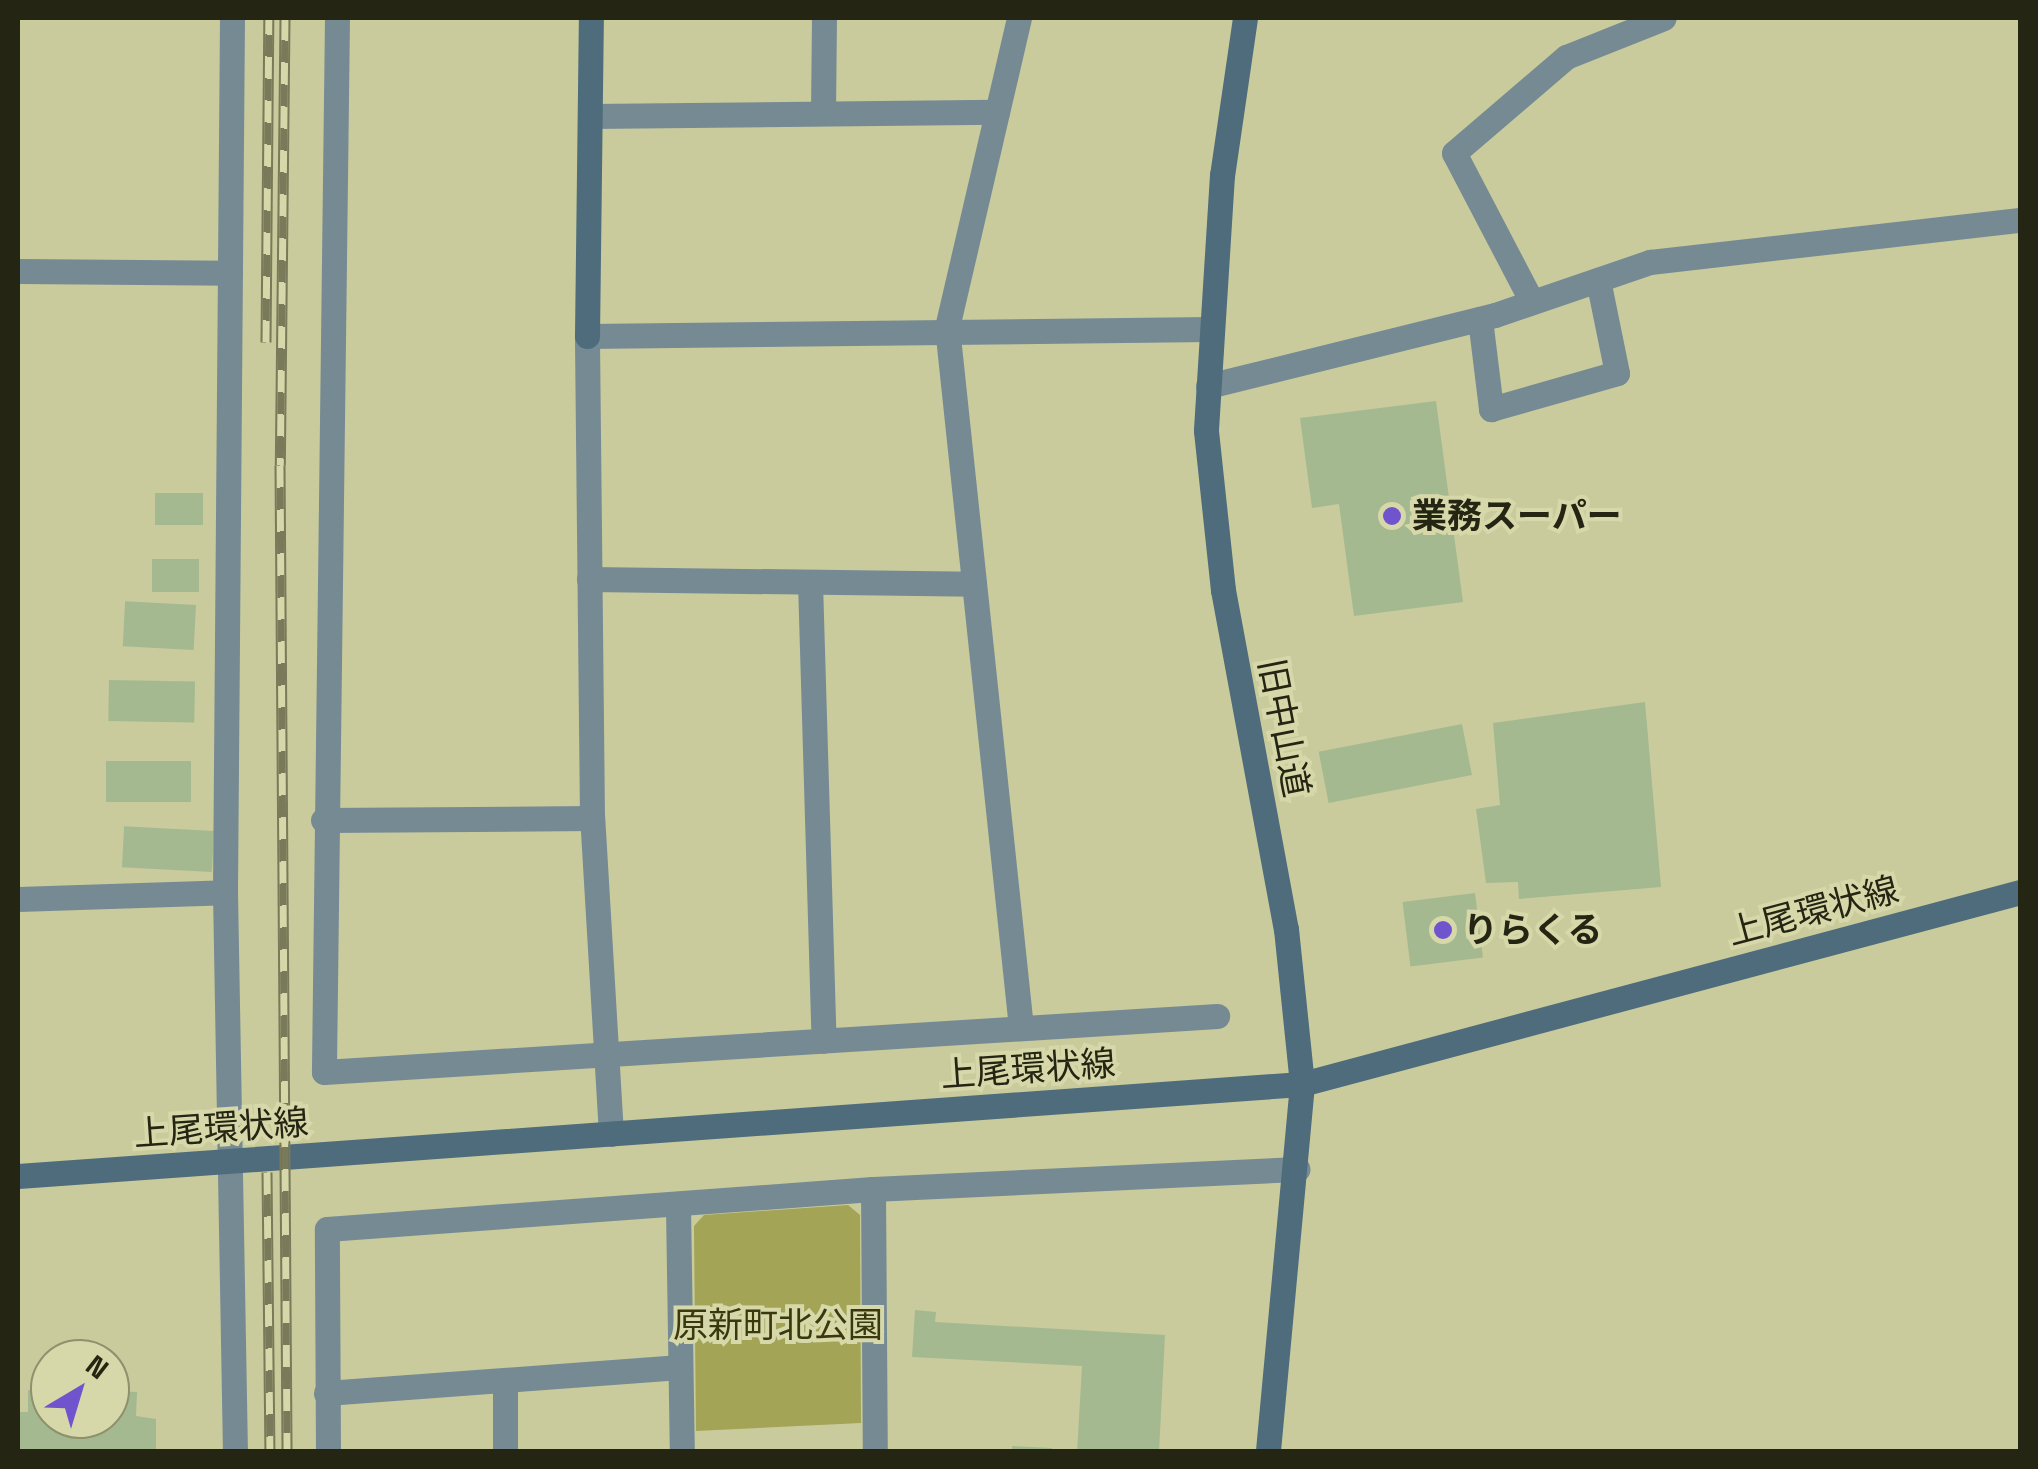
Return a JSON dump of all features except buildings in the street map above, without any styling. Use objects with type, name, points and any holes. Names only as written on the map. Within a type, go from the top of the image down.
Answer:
[{"type":"main road","points":[[588,336],[592,18]]},
{"type":"main road","name":"旧中山道","points":[[1245,18],[1232,82],[1208,386],[1222,590],[1286,928],[1302,1084],[1298,1168],[1268,1452]]},
{"type":"main road","name":"上尾環状線","points":[[18,1176],[228,1164],[1302,1084],[2020,892]]},
{"type":"street","points":[[232,18],[225,892],[236,1452]]},
{"type":"street","points":[[337,18],[322,820],[324,1072],[604,1059],[1217,1016]]},
{"type":"street","points":[[823,113],[824,18]]},
{"type":"street","points":[[1020,18],[947,327],[1020,1027]]},
{"type":"street","points":[[1532,302],[1454,153],[1566,57],[1664,18]]},
{"type":"street","points":[[592,116],[996,112]]},
{"type":"street","points":[[1208,386],[1480,319],[1650,262],[2020,220]]},
{"type":"street","points":[[18,270],[230,273]]},
{"type":"street","points":[[1480,319],[1491,409],[1617,372],[1598,280]]},
{"type":"street","points":[[611,1134],[592,818],[588,336],[947,327],[1211,329]]},
{"type":"street","points":[[589,579],[974,584]]},
{"type":"street","points":[[810,582],[824,1041]]},
{"type":"street","points":[[322,820],[592,818]]},
{"type":"street","points":[[18,899],[225,892]]},
{"type":"street","points":[[328,1452],[327,1229],[873,1189],[1298,1168]]},
{"type":"street","points":[[873,1189],[874,1452]]},
{"type":"street","points":[[678,1206],[682,1452]]},
{"type":"street","points":[[326,1392],[680,1367]]},
{"type":"street","points":[[504,1382],[505,1452]]},
{"type":"green space","name":"原新町北公園","points":[[848,1205],[860,1215],[861,1423],[696,1431],[694,1226],[704,1215]]},
{"type":"railway","points":[[266,342],[269,18]]},
{"type":"railway","points":[[285,18],[280,465],[287,1452]]},
{"type":"railway","points":[[267,1172],[270,1452]]},
{"type":"place","name":"業務スーパー","points":[[1392,516]]},
{"type":"place","name":"りらくる","points":[[1443,930]]}]
